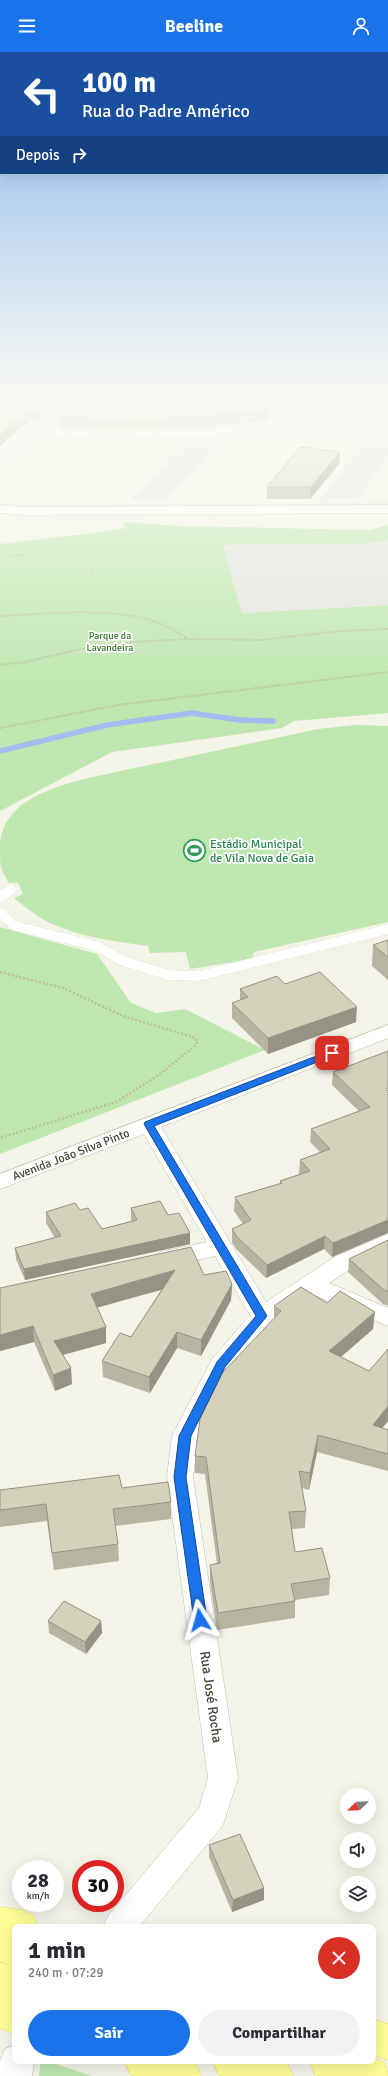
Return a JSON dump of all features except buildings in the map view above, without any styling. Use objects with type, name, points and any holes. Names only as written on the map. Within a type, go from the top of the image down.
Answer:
[{"type":"main road","points":[[0,1980],[12,1984]]},
{"type":"main road","points":[[0,2010],[12,2015]]},
{"type":"main road","points":[[376,2038],[388,2042]]},
{"type":"main road","points":[[151,2064],[182,2076]]},
{"type":"main road","points":[[240,2064],[274,2076]]},
{"type":"main road","points":[[337,2064],[372,2076]]},
{"type":"street","points":[[0,509],[23,511],[388,509]]},
{"type":"street","points":[[0,517],[388,516]]},
{"type":"street","name":"Avenida João Silva Pinto","points":[[0,1182],[388,1031]]},
{"type":"street","points":[[149,1124],[262,1316]]},
{"type":"street","name":"Rua José Rocha","points":[[121,1924],[212,1815],[223,1778],[180,1477],[185,1436],[221,1365],[262,1316],[344,1262],[388,1242]]},
{"type":"street","points":[[145,1263],[221,1247]]},
{"type":"street","points":[[310,1284],[388,1318]]},
{"type":"street","points":[[15,2076],[17,2064]]},
{"type":"lane","points":[[0,897],[11,890]]},
{"type":"lane","points":[[0,913],[15,926],[97,946],[124,961],[168,975],[199,976],[388,929]]},
{"type":"path","points":[[10,556],[27,554]]},
{"type":"path","points":[[91,574],[94,571]]},
{"type":"path","points":[[0,616],[101,614],[136,616],[164,624],[188,639]]},
{"type":"path","points":[[0,665],[25,662],[90,648],[132,642],[188,639],[262,640],[339,631],[388,629]]},
{"type":"path","points":[[0,728],[118,705],[388,672]]},
{"type":"path","points":[[0,972],[63,988],[123,1016],[193,1037],[198,1041],[196,1045],[160,1074],[116,1102],[0,1138]]},
{"type":"green space","name":"Parque da Lavandeira","points":[[123,522],[179,526],[369,530],[388,525],[388,541],[362,544],[223,545],[242,613],[388,605],[388,713],[294,721],[282,728],[112,752],[0,811],[0,544],[109,531],[125,528]]},
{"type":"green space","name":"Estádio Municipal de Vila Nova de Gaia","points":[[356,725],[388,726],[388,922],[254,952],[252,959],[190,969],[186,952],[150,953],[148,946],[106,940],[64,929],[39,917],[14,898],[23,894],[18,883],[9,883],[2,870],[0,863],[0,849],[2,833],[8,819],[18,809],[43,792],[88,778],[318,729]]},
{"type":"green space","points":[[0,927],[97,954],[131,1003],[156,1013],[185,1009],[265,1050],[0,1154]]},
{"type":"green space","points":[[41,2064],[55,2064],[92,2076],[39,2076]]},
{"type":"shaded area","points":[[388,503],[388,507],[53,509],[53,505]]},
{"type":"shaded area","points":[[388,541],[388,605],[242,613],[223,545],[362,544]]},
{"type":"waterway","points":[[0,751],[107,725],[192,713],[239,720],[273,721]]},
{"type":"place","name":"Estádio Municipal de Vila Nova de Gaia","points":[[194,851]]},
{"type":"route","points":[[200,1620],[180,1477],[185,1436],[221,1365],[262,1316],[149,1124],[332,1053]]}]
